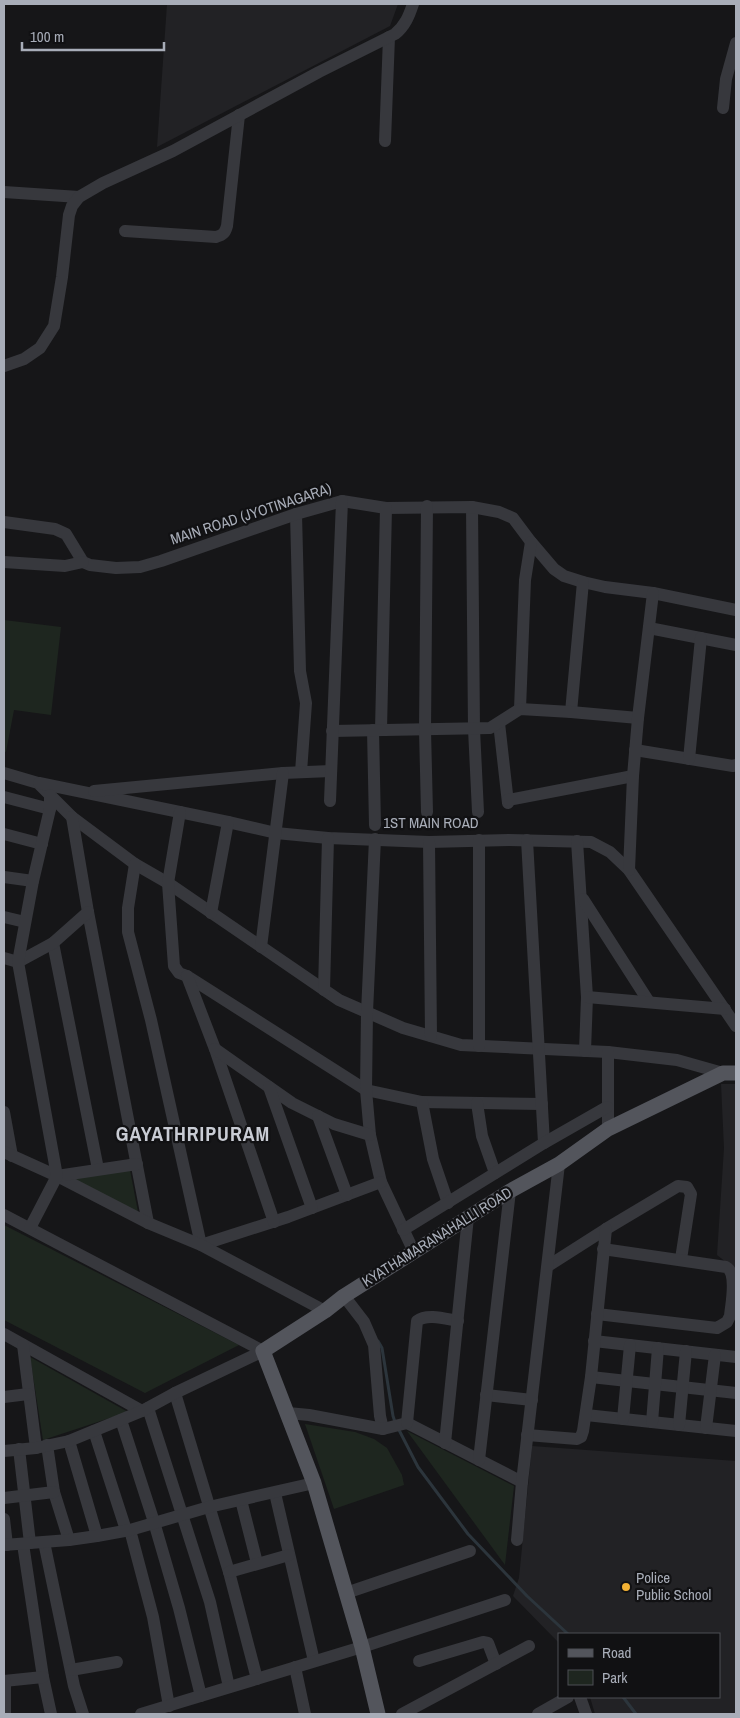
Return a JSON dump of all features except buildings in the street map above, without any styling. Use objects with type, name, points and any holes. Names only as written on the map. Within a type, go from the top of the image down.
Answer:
[{"type":"main road","name":"KYATHAMARANAHALLI ROAD","points":[[263,1351],[325,1311],[344,1296],[510,1191],[559,1164],[608,1129],[730,1073]]},
{"type":"main road","points":[[263,1351],[314,1483],[362,1647],[378,1714]]},
{"type":"street","points":[[4,370],[40,348],[54,326],[69,215],[72,206],[79,197],[103,183],[174,151],[318,72],[390,37],[402,29],[413,4]]},
{"type":"street","points":[[385,141],[390,37]]},
{"type":"street","points":[[723,108],[726,79],[736,43]]},
{"type":"street","points":[[125,231],[216,237],[226,232],[238,115]]},
{"type":"street","points":[[4,192],[79,197]]},
{"type":"street","points":[[330,801],[342,501]]},
{"type":"street","name":"MAIN ROAD (JYOTINAGARA)","points":[[83,562],[95,566],[116,568],[140,567],[296,514],[342,501],[386,508],[472,506],[499,512],[512,518],[530,542],[559,573],[583,582],[653,593],[736,610]]},
{"type":"street","points":[[427,506],[425,730],[427,812]]},
{"type":"street","points":[[472,506],[474,729],[478,812]]},
{"type":"street","points":[[375,825],[386,508]]},
{"type":"street","points":[[296,514],[300,671],[306,703],[301,772]]},
{"type":"street","points":[[4,522],[61,531],[66,534],[83,562],[65,566],[4,562]]},
{"type":"street","points":[[520,709],[525,580],[530,542]]},
{"type":"street","points":[[571,712],[583,582]]},
{"type":"street","points":[[629,870],[635,750],[653,593]]},
{"type":"street","points":[[649,628],[736,645]]},
{"type":"street","points":[[689,759],[700,638]]},
{"type":"street","points":[[332,731],[490,728],[520,709],[638,718]]},
{"type":"street","points":[[499,723],[508,802],[633,776]]},
{"type":"street","points":[[635,750],[736,765]]},
{"type":"street","points":[[82,792],[283,773],[331,771]]},
{"type":"street","name":"1ST MAIN ROAD","points":[[4,773],[38,783],[276,833],[328,838],[429,842],[479,840],[591,842],[610,852],[629,870],[736,1026]]},
{"type":"street","points":[[261,947],[283,773]]},
{"type":"street","points":[[38,783],[72,817],[135,864],[168,884],[339,1000],[403,1028],[461,1045],[608,1052],[677,1060],[730,1073]]},
{"type":"street","points":[[30,1228],[56,1176],[18,962],[33,881],[50,809],[50,795]]},
{"type":"street","points":[[4,797],[50,809]]},
{"type":"street","points":[[180,812],[168,884],[174,966],[179,972],[366,1090],[422,1102],[542,1104]]},
{"type":"street","points":[[72,817],[88,912],[148,1223]]},
{"type":"street","points":[[211,913],[228,822]]},
{"type":"street","points":[[4,834],[42,844]]},
{"type":"street","points":[[324,990],[328,838]]},
{"type":"street","points":[[375,839],[367,1012],[366,1090],[370,1135],[381,1182],[414,1252]]},
{"type":"street","points":[[479,840],[479,1046]]},
{"type":"street","points":[[527,840],[544,1143]]},
{"type":"street","points":[[578,841],[587,997],[585,1052]]},
{"type":"street","points":[[429,842],[431,1036]]},
{"type":"street","points":[[135,864],[128,908],[128,932],[152,1020],[201,1245]]},
{"type":"street","points":[[4,877],[33,881]]},
{"type":"street","points":[[582,897],[649,1002]]},
{"type":"street","points":[[4,958],[18,962],[53,943],[88,912]]},
{"type":"street","points":[[4,917],[26,922]]},
{"type":"street","points":[[53,943],[98,1169]]},
{"type":"street","points":[[187,976],[274,1222]]},
{"type":"street","points":[[587,997],[726,1009]]},
{"type":"street","points":[[214,1049],[292,1103],[334,1124],[370,1135]]},
{"type":"street","points":[[608,1052],[608,1129]]},
{"type":"street","points":[[269,1087],[312,1208]]},
{"type":"street","points":[[422,1102],[433,1159],[448,1203]]},
{"type":"street","points":[[477,1103],[482,1136],[495,1173]]},
{"type":"street","points":[[403,1230],[544,1143],[607,1107]]},
{"type":"street","points":[[4,1112],[8,1154],[148,1223],[201,1245],[325,1311]]},
{"type":"street","points":[[318,1116],[348,1195]]},
{"type":"street","points":[[56,1176],[137,1164]]},
{"type":"street","points":[[517,1540],[559,1164]]},
{"type":"street","points":[[201,1245],[274,1222],[381,1182]]},
{"type":"street","points":[[548,1266],[678,1186],[687,1187],[691,1194],[681,1260]]},
{"type":"street","points":[[479,1460],[510,1191]]},
{"type":"street","points":[[4,1215],[263,1351]]},
{"type":"street","points":[[445,1443],[468,1218]]},
{"type":"street","points":[[528,1435],[577,1439],[581,1437],[591,1377],[606,1229]]},
{"type":"street","points":[[597,1314],[718,1328],[724,1325],[730,1316],[733,1276],[730,1269],[603,1249]]},
{"type":"street","points":[[344,1296],[364,1322],[374,1345],[380,1416],[397,1426],[445,1443],[522,1482]]},
{"type":"street","points":[[397,1426],[418,1321],[427,1317],[458,1321]]},
{"type":"street","points":[[4,1334],[145,1410],[210,1602],[229,1687]]},
{"type":"street","points":[[594,1341],[736,1357]]},
{"type":"street","points":[[23,1345],[28,1394],[69,1540]]},
{"type":"street","points":[[624,1419],[630,1345]]},
{"type":"street","points":[[652,1422],[658,1348]]},
{"type":"street","name":"KYATHAMARANAHALLI ROAD","points":[[4,1450],[19,1450],[69,1441],[145,1410],[175,1393],[263,1351]]},
{"type":"street","points":[[679,1425],[686,1352]]},
{"type":"street","points":[[706,1428],[715,1354]]},
{"type":"street","points":[[591,1377],[736,1393]]},
{"type":"street","points":[[175,1393],[229,1572],[256,1679]]},
{"type":"street","points":[[4,1396],[28,1394]]},
{"type":"street","points":[[486,1396],[532,1400]]},
{"type":"street","points":[[288,1413],[397,1426]]},
{"type":"street","points":[[586,1415],[706,1428],[736,1428]]},
{"type":"street","points":[[121,1420],[180,1608],[201,1696]]},
{"type":"street","points":[[94,1431],[128,1530],[154,1617],[169,1706]]},
{"type":"street","points":[[69,1441],[97,1536]]},
{"type":"street","points":[[19,1450],[24,1496],[26,1543],[43,1677],[51,1714]]},
{"type":"street","points":[[4,1519],[5,1545],[69,1540],[128,1530],[209,1507],[314,1483]]},
{"type":"street","points":[[4,1498],[54,1492]]},
{"type":"street","points":[[275,1493],[314,1661]]},
{"type":"street","points":[[241,1500],[257,1564]]},
{"type":"street","points":[[44,1542],[71,1670],[83,1714]]},
{"type":"street","points":[[346,1593],[470,1551]]},
{"type":"street","points":[[229,1572],[289,1555]]},
{"type":"street","points":[[141,1714],[362,1647],[505,1600]]},
{"type":"street","points":[[419,1660],[486,1642],[496,1664]]},
{"type":"street","points":[[402,1714],[528,1646]]},
{"type":"street","points":[[71,1670],[117,1662]]},
{"type":"street","points":[[294,1667],[304,1714]]},
{"type":"street","points":[[5,1714],[5,1681],[43,1677]]},
{"type":"street","points":[[538,1714],[566,1698]]},
{"type":"street","points":[[580,1698],[586,1714]]},
{"type":"shaded area","points":[[167,4],[398,4],[390,26],[157,147]]},
{"type":"shaded area","points":[[721,1084],[736,1084],[736,1270],[717,1255],[724,1148]]},
{"type":"shaded area","name":"Police Public School","points":[[532,1446],[736,1461],[736,1714],[595,1714],[590,1698],[720,1698],[720,1633],[558,1633],[558,1642],[513,1596],[519,1578]]},
{"type":"green space","points":[[4,620],[61,627],[51,715],[14,710],[6,752],[4,751]]},
{"type":"green space","points":[[130,1170],[138,1212],[65,1177]]},
{"type":"green space","points":[[4,1225],[239,1345],[145,1393],[4,1320]]},
{"type":"green space","points":[[30,1357],[128,1412],[43,1440]]},
{"type":"green space","points":[[305,1424],[355,1432],[374,1439],[387,1448],[402,1475],[404,1485],[334,1509]]},
{"type":"green space","points":[[407,1431],[514,1486],[505,1565]]},
{"type":"waterway","points":[[378,1341],[382,1348],[395,1422]]},
{"type":"waterway","points":[[398,1428],[418,1467],[468,1534],[527,1596],[567,1633]]},
{"type":"waterway","points":[[624,1698],[636,1714]]},
{"type":"place","name":"Police Public School","points":[[626,1587]]},
{"type":"district","name":"GAYATHRIPURAM","points":[[193,1134]]}]
